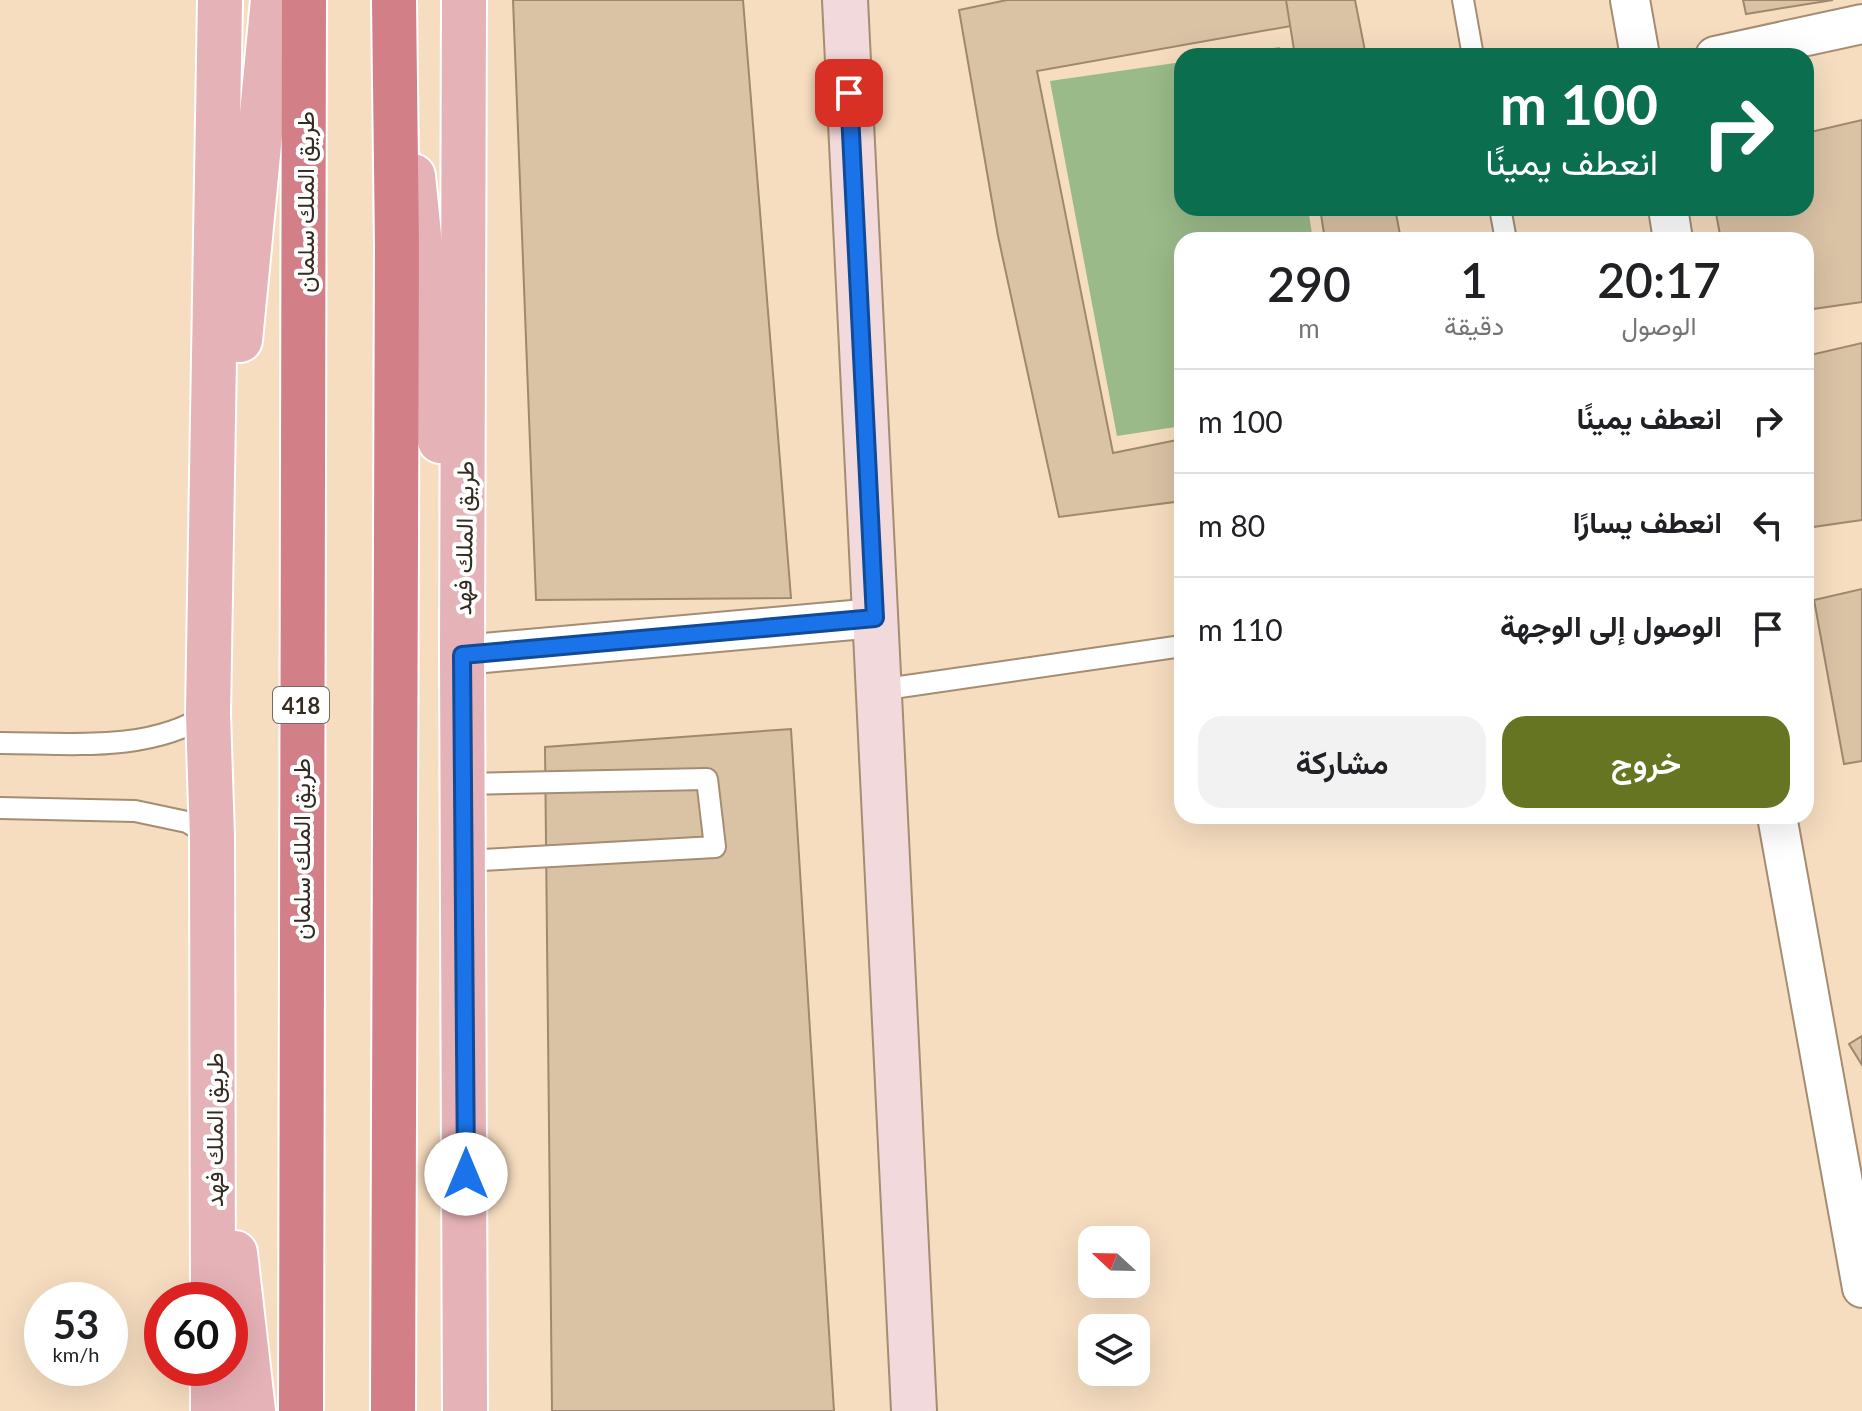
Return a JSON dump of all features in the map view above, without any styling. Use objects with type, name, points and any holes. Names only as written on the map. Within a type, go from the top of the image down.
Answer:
[{"type":"highway","name":"طريق الملك سلمان","points":[[301,1411],[304,0]]},
{"type":"highway","points":[[393,1411],[397,247],[394,0]]},
{"type":"main road","name":"طريق الملك فهد","points":[[213,1282],[212,837],[208,714],[220,0]]},
{"type":"main road","points":[[209,653],[273,0]]},
{"type":"main road","points":[[394,0],[462,655]]},
{"type":"main road","name":"طريق الملك فهد","points":[[464,0],[462,655],[466,1026],[465,1411]]},
{"type":"main road","points":[[442,1411],[466,1026]]},
{"type":"main road","points":[[212,1060],[253,1411]]},
{"type":"main road","points":[[213,1386],[213,1411]]},
{"type":"street","points":[[845,0],[914,1411]]},
{"type":"street","points":[[1630,0],[1639,48]]},
{"type":"street","points":[[1752,48],[1862,24]]},
{"type":"street","points":[[462,655],[875,618]]},
{"type":"street","points":[[1778,824],[1862,1288]]},
{"type":"lane","points":[[1463,0],[1472,48]]},
{"type":"lane","points":[[879,690],[1174,647]]},
{"type":"lane","points":[[0,743],[91,743],[163,736],[187,728],[208,714]]},
{"type":"lane","points":[[463,784],[707,779],[715,847],[464,861]]},
{"type":"lane","points":[[0,808],[135,811],[187,822],[212,837]]},
{"type":"green space","points":[[1174,63],[1174,216],[1309,216],[1312,232],[1174,232],[1174,427],[1117,436],[1050,81]]},
{"type":"building","points":[[513,0],[743,0],[791,598],[536,600]]},
{"type":"building","points":[[1007,0],[1351,0],[1353,15],[1037,71],[1113,453],[1174,441],[1174,502],[1059,517],[998,236],[959,10]]},
{"type":"building","points":[[1286,0],[1355,0],[1364,48],[1294,48]]},
{"type":"building","points":[[1743,0],[1833,0],[1746,14]]},
{"type":"building","points":[[1862,120],[1862,302],[1814,309],[1814,232],[1720,232],[1716,216],[1814,216],[1814,131]]},
{"type":"building","points":[[1321,216],[1396,216],[1400,232],[1324,232]]},
{"type":"building","points":[[1862,343],[1862,520],[1814,527],[1814,354]]},
{"type":"building","points":[[1862,589],[1862,761],[1844,764],[1814,600]]},
{"type":"building","points":[[791,729],[834,1411],[552,1411],[545,747]]},
{"type":"building","points":[[1862,1036],[1862,1065],[1849,1044]]},
{"type":"route","points":[[466,1174],[462,655],[875,618],[849,93]]}]
